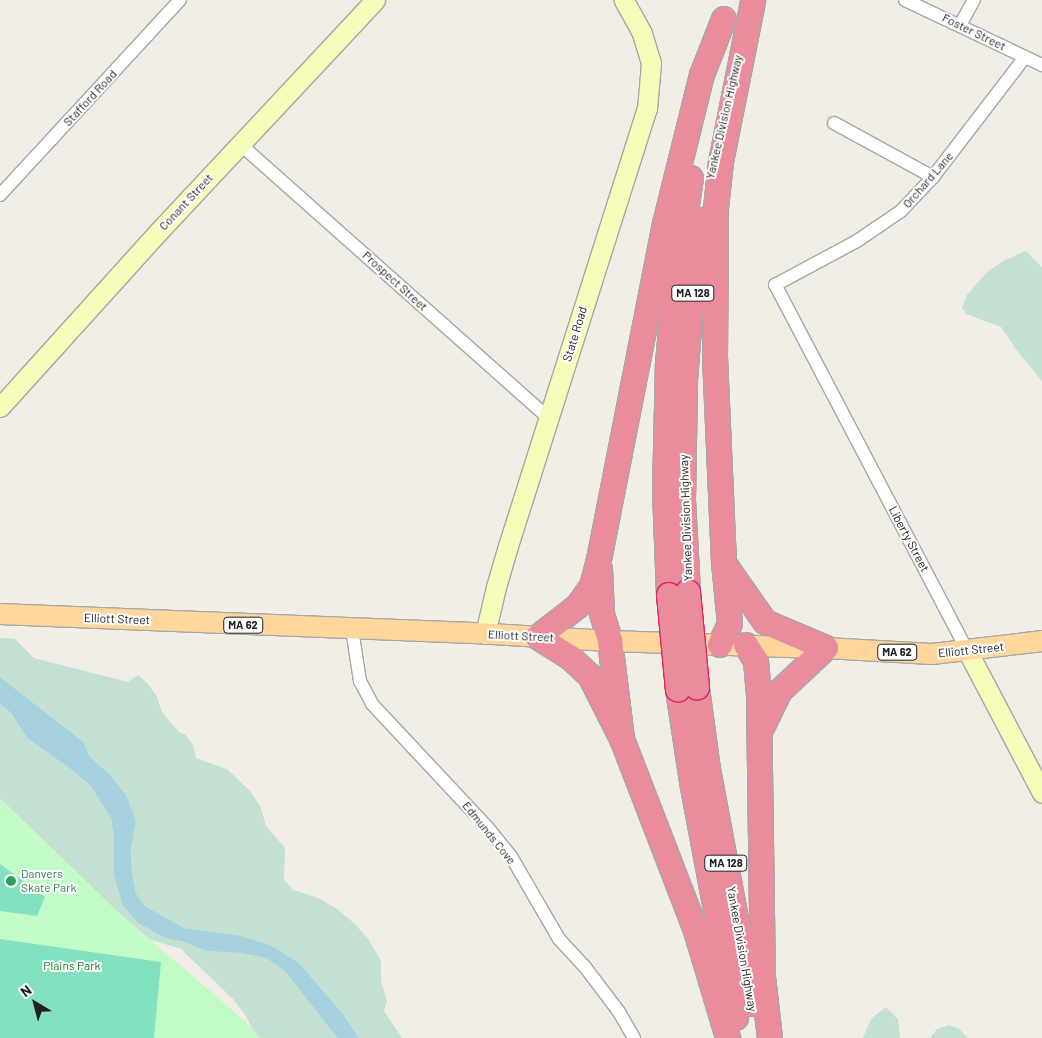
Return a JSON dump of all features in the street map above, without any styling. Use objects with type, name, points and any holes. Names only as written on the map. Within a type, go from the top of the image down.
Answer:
[{"type":"highway","points":[[720,645],[730,624],[724,563],[715,357],[716,208],[721,162],[754,1]]},
{"type":"highway","name":"Yankee Division Highway","points":[[679,593],[685,380],[690,317],[702,221],[715,148],[728,93],[754,1]]},
{"type":"highway","points":[[727,10],[702,75],[665,224],[599,560],[592,586],[582,602],[538,638],[571,658],[590,676],[622,739],[696,931],[728,1038]]},
{"type":"highway","name":"Yankee Division Highway","points":[[727,10],[702,119],[675,284],[668,363],[665,448],[688,689],[690,772],[740,1038]]},
{"type":"highway","points":[[599,560],[602,614],[610,641],[622,739]]},
{"type":"highway","points":[[724,563],[765,622],[826,648],[780,691],[760,732]]},
{"type":"highway","points":[[746,645],[756,661],[760,732],[763,976],[770,1038]]},
{"type":"highway","name":"Yankee Division Highway","points":[[688,689],[708,769],[758,1038]]},
{"type":"main road","name":"Conant Street","points":[[0,407],[240,144],[375,0]]},
{"type":"main road","name":"State Road","points":[[485,634],[496,587],[647,109],[651,63],[642,33],[624,0]]},
{"type":"main road","name":"Elliott Street","points":[[0,614],[932,654],[968,652],[1042,641]]},
{"type":"main road","name":"Liberty Street","points":[[968,652],[1042,793]]},
{"type":"street","name":"Stafford Road","points":[[0,196],[180,0]]},
{"type":"street","name":"Foster Street","points":[[905,0],[1025,57],[1040,61]]},
{"type":"street","points":[[960,25],[974,0]]},
{"type":"street","name":"Orchard Lane","points":[[775,285],[880,226],[917,196],[1025,57]]},
{"type":"street","points":[[834,123],[933,177]]},
{"type":"street","name":"Prospect Street","points":[[240,144],[549,418]]},
{"type":"street","name":"Liberty Street","points":[[775,285],[968,652]]},
{"type":"street","name":"Edmunds Cove","points":[[352,629],[360,681],[372,704],[488,828],[512,858],[559,939],[585,967],[619,1012],[634,1038]]},
{"type":"green space","points":[[1026,251],[1042,267],[1042,381],[1018,352],[1001,327],[966,314],[962,308],[967,295],[987,272],[1005,260]]},
{"type":"green space","points":[[0,638],[15,639],[34,658],[128,682],[138,675],[148,684],[157,697],[162,712],[180,733],[185,734],[193,745],[196,758],[227,769],[251,792],[261,808],[266,826],[285,848],[284,880],[293,890],[316,897],[336,908],[355,924],[368,939],[381,961],[381,981],[387,1001],[384,1011],[402,1038],[359,1038],[343,1014],[299,963],[237,935],[184,928],[145,906],[136,893],[132,874],[131,848],[136,821],[108,773],[90,757],[82,742],[0,677]]},
{"type":"green space","points":[[0,704],[11,713],[27,738],[90,785],[111,818],[114,839],[114,876],[123,906],[138,923],[165,938],[184,942],[206,951],[240,953],[266,958],[285,971],[337,1038],[257,1038],[246,1016],[233,999],[181,949],[141,937],[0,821]]},
{"type":"green space","name":"Plains Park","points":[[0,798],[117,911],[246,1022],[260,1038],[0,1038]]},
{"type":"green space","name":"Danvers Skate Park","points":[[0,864],[45,897],[37,916],[0,911]]},
{"type":"green space","points":[[0,939],[161,962],[154,1038],[0,1038]]},
{"type":"green space","points":[[886,1007],[898,1019],[900,1038],[863,1038],[871,1019]]},
{"type":"green space","points":[[949,1025],[958,1028],[968,1038],[930,1038],[937,1029]]},
{"type":"water","points":[[0,677],[83,742],[90,757],[108,773],[126,795],[136,821],[131,848],[132,874],[136,893],[145,906],[184,928],[237,935],[270,945],[299,963],[343,1014],[359,1038],[337,1038],[285,971],[266,958],[240,953],[206,951],[184,942],[165,938],[138,923],[123,906],[114,876],[114,839],[111,818],[90,785],[27,738],[11,713],[0,704]]},
{"type":"place","name":"Danvers Skate Park","points":[[11,881]]}]
